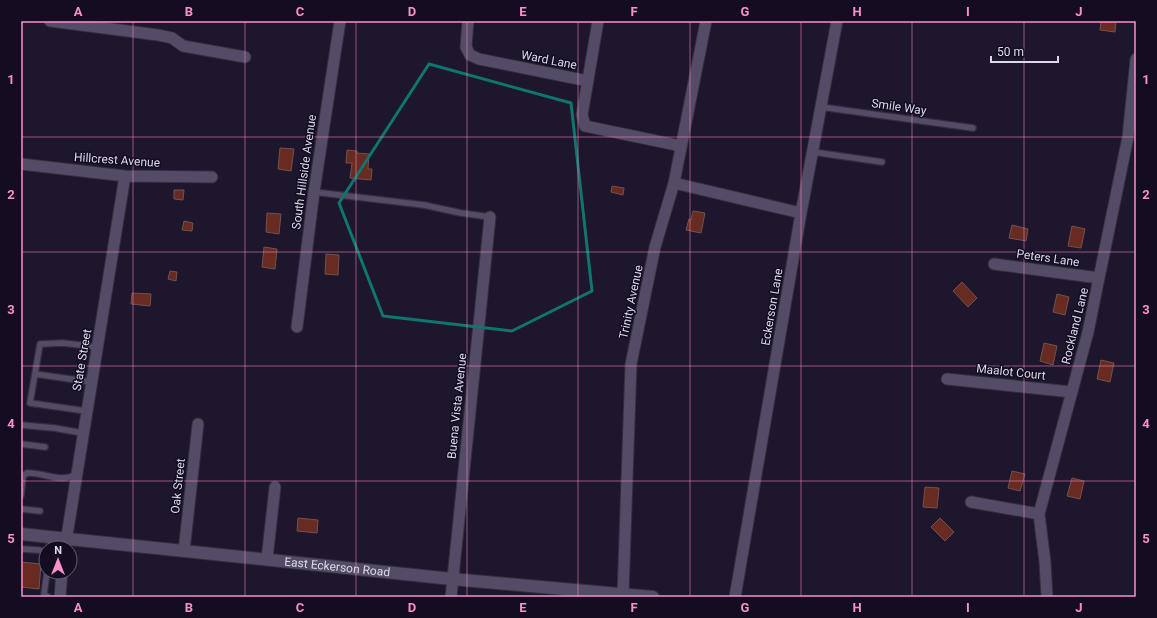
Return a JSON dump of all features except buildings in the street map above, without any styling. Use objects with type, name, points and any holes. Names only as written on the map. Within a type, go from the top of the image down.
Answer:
[{"type":"street","points":[[50,21],[158,35],[172,38],[183,46],[245,57]]},
{"type":"street","name":"South Hillside Avenue","points":[[297,327],[314,192],[340,21]]},
{"type":"street","name":"Ward Lane","points":[[468,21],[466,47],[470,55],[479,59],[588,81],[582,115],[585,126],[681,146]]},
{"type":"street","points":[[588,81],[598,21]]},
{"type":"street","name":"Trinity Avenue","points":[[623,594],[631,364],[655,248],[674,182],[706,21]]},
{"type":"street","name":"Eckerson Lane","points":[[735,597],[801,213],[837,21]]},
{"type":"street","name":"Rockland Lane","points":[[1047,597],[1039,514],[1088,332],[1100,278],[1128,137],[1136,59]]},
{"type":"street","name":"Hillcrest Avenue","points":[[21,164],[125,176],[212,177]]},
{"type":"street","name":"State Street","points":[[65,540],[125,176]]},
{"type":"street","points":[[674,182],[801,213]]},
{"type":"street","name":"Buena Vista Avenue","points":[[451,597],[490,217]]},
{"type":"street","name":"Peters Lane","points":[[994,264],[1100,278]]},
{"type":"street","name":"Maalot Court","points":[[947,379],[1072,392]]},
{"type":"street","name":"Oak Street","points":[[184,551],[198,424]]},
{"type":"street","points":[[267,559],[275,487]]},
{"type":"street","points":[[971,502],[1039,514]]},
{"type":"street","name":"East Eckerson Road","points":[[21,534],[50,540]]},
{"type":"street","name":"East Eckerson Road","points":[[78,544],[184,551],[267,559],[452,579],[567,594],[623,594],[653,597]]},
{"type":"street","points":[[60,597],[61,580]]},
{"type":"lane","name":"Smile Way","points":[[821,107],[973,128]]},
{"type":"lane","points":[[813,152],[882,162]]},
{"type":"lane","points":[[314,192],[424,204],[461,213],[490,217]]},
{"type":"lane","points":[[86,411],[30,403],[40,344],[63,343],[97,347]]},
{"type":"lane","points":[[35,374],[91,382]]},
{"type":"lane","points":[[21,425],[54,428],[83,433]]},
{"type":"lane","points":[[21,444],[45,447]]},
{"type":"lane","points":[[21,495],[23,476],[27,473],[61,478],[68,478],[76,474]]},
{"type":"lane","points":[[21,509],[40,511]]},
{"type":"lane","points":[[21,549],[38,550]]},
{"type":"lane","points":[[46,580],[44,594],[48,597]]},
{"type":"highlighted area","points":[[429,64],[571,103],[592,291],[512,331],[383,316],[339,203]]}]
